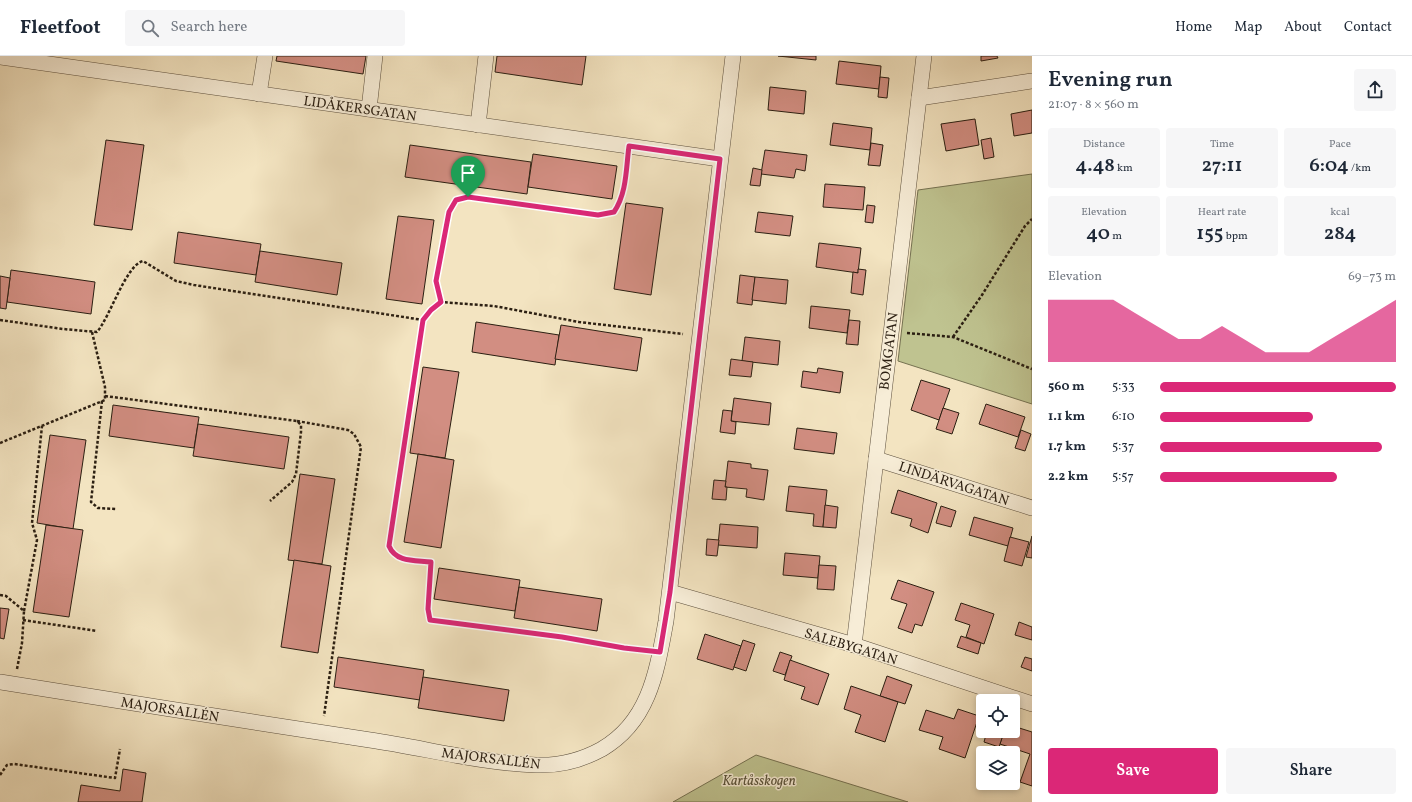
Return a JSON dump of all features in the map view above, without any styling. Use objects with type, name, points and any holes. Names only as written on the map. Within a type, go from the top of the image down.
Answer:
[{"type":"street","points":[[259,94],[265,56]]},
{"type":"street","points":[[369,109],[375,56]]},
{"type":"street","points":[[478,125],[486,56]]},
{"type":"street","name":"MAJORSALLÉN","points":[[7,684],[514,763],[537,765],[571,762],[602,749],[614,741],[626,730],[640,713],[650,693],[660,652],[670,592],[733,56]]},
{"type":"street","name":"BOMGATAN","points":[[854,645],[924,56]]},
{"type":"street","name":"LIDÅKERSGATAN","points":[[2,57],[720,159]]},
{"type":"street","points":[[919,98],[1032,81]]},
{"type":"street","name":"LINDÄRVAGATAN","points":[[876,459],[1032,508]]},
{"type":"street","name":"SALEBYGATAN","points":[[670,592],[854,645],[1032,704]]},
{"type":"path","points":[[441,302],[436,281],[449,212],[456,200],[468,197],[598,215],[614,212],[620,203],[624,191],[629,146]]},
{"type":"path","points":[[953,337],[982,295],[1025,226],[1032,219]]},
{"type":"path","points":[[0,320],[97,332],[101,328],[130,271],[138,262],[143,262],[176,281],[194,285],[423,320]]},
{"type":"path","points":[[660,652],[624,648],[540,634],[430,620],[428,609],[431,562],[402,559],[392,553],[389,546],[423,320],[431,310],[441,302],[494,306],[579,322],[700,336]]},
{"type":"path","points":[[0,443],[105,400],[105,387],[92,332]]},
{"type":"path","points":[[891,332],[953,337],[1032,369]]},
{"type":"path","points":[[105,396],[297,421],[348,430],[354,434],[361,447],[322,732]]},
{"type":"path","points":[[102,401],[91,502],[98,508],[116,509]]},
{"type":"path","points":[[270,501],[292,482],[296,474],[301,432],[301,425],[297,421]]},
{"type":"path","points":[[7,684],[22,644],[24,611],[37,540],[32,523],[42,426]]},
{"type":"path","points":[[0,595],[6,596],[24,611]]},
{"type":"path","points":[[23,620],[97,630]]},
{"type":"path","points":[[0,775],[7,765],[14,764],[115,778],[120,749]]},
{"type":"green space","points":[[1032,174],[1032,404],[898,361],[918,190]]},
{"type":"green space","name":"Kartåsskogen","points":[[756,755],[908,802],[673,802]]},
{"type":"building","points":[[277,56],[366,56],[363,74],[276,61]]},
{"type":"building","points":[[497,56],[586,56],[582,85],[495,72]]},
{"type":"building","points":[[778,56],[816,56],[816,60]]},
{"type":"building","points":[[981,56],[997,56],[998,58],[981,61]]},
{"type":"building","points":[[839,61],[881,66],[879,89],[836,84]]},
{"type":"building","points":[[880,77],[889,78],[887,98],[878,97]]},
{"type":"building","points":[[770,87],[806,91],[804,114],[768,110]]},
{"type":"building","points":[[1032,110],[1032,133],[1014,136],[1011,114]]},
{"type":"building","points":[[975,119],[979,145],[946,151],[941,124]]},
{"type":"building","points":[[833,123],[872,128],[870,150],[830,145]]},
{"type":"building","points":[[991,138],[994,157],[984,159],[981,140]]},
{"type":"building","points":[[106,140],[144,145],[132,230],[94,225]]},
{"type":"building","points":[[871,143],[883,145],[880,166],[868,165]]},
{"type":"building","points":[[410,145],[531,162],[527,194],[405,177]]},
{"type":"building","points":[[765,150],[807,155],[805,171],[796,169],[794,178],[761,174]]},
{"type":"building","points":[[533,154],[617,166],[612,199],[528,187]]},
{"type":"building","points":[[753,168],[762,170],[760,186],[750,185]]},
{"type":"building","points":[[825,184],[865,187],[863,210],[823,207]]},
{"type":"building","points":[[626,203],[663,208],[651,295],[614,289]]},
{"type":"building","points":[[867,205],[875,206],[873,223],[865,222]]},
{"type":"building","points":[[758,212],[793,216],[790,236],[755,232]]},
{"type":"building","points":[[398,216],[434,220],[422,304],[386,299]]},
{"type":"building","points":[[178,232],[261,244],[256,275],[174,263]]},
{"type":"building","points":[[819,243],[861,248],[858,273],[816,267]]},
{"type":"building","points":[[260,251],[342,263],[337,295],[255,282]]},
{"type":"building","points":[[858,269],[866,270],[863,295],[851,293],[853,272],[858,273]]},
{"type":"building","points":[[11,270],[95,282],[91,314],[7,302]]},
{"type":"building","points":[[740,275],[755,277],[752,305],[737,303]]},
{"type":"building","points":[[0,276],[10,278],[6,309],[0,308]]},
{"type":"building","points":[[755,277],[788,280],[786,304],[752,300]]},
{"type":"building","points":[[811,306],[850,310],[847,333],[809,328]]},
{"type":"building","points":[[849,320],[860,321],[858,345],[846,344]]},
{"type":"building","points":[[476,322],[559,335],[555,365],[472,352]]},
{"type":"building","points":[[561,325],[642,338],[637,371],[555,359]]},
{"type":"building","points":[[745,337],[780,341],[778,365],[742,361]]},
{"type":"building","points":[[731,359],[753,362],[751,377],[729,375]]},
{"type":"building","points":[[423,367],[459,372],[445,458],[410,453]]},
{"type":"building","points":[[818,368],[843,372],[840,393],[801,387],[803,371],[817,373]]},
{"type":"building","points":[[921,380],[950,389],[939,420],[911,410]]},
{"type":"building","points":[[734,398],[771,403],[769,425],[731,421]]},
{"type":"building","points":[[986,404],[1025,417],[1018,437],[979,424]]},
{"type":"building","points":[[113,405],[199,417],[194,448],[109,436]]},
{"type":"building","points":[[943,408],[959,413],[952,434],[936,429]]},
{"type":"building","points":[[723,410],[732,411],[731,421],[736,422],[735,434],[720,432]]},
{"type":"building","points":[[198,424],[289,437],[284,469],[193,456]]},
{"type":"building","points":[[797,428],[837,433],[834,454],[794,449]]},
{"type":"building","points":[[1021,430],[1031,434],[1025,451],[1015,448]]},
{"type":"building","points":[[50,435],[86,440],[73,529],[37,523]]},
{"type":"building","points":[[418,454],[454,460],[441,548],[404,542]]},
{"type":"building","points":[[728,461],[751,464],[751,468],[768,470],[764,500],[746,497],[747,489],[725,487]]},
{"type":"building","points":[[300,474],[335,479],[322,564],[288,560]]},
{"type":"building","points":[[714,480],[726,481],[726,500],[712,499]]},
{"type":"building","points":[[789,486],[827,490],[823,527],[813,526],[814,514],[786,511]]},
{"type":"building","points":[[898,490],[937,503],[928,533],[910,526],[912,519],[891,513]]},
{"type":"building","points":[[825,505],[838,507],[836,528],[823,527]]},
{"type":"building","points":[[941,506],[956,511],[951,527],[936,523]]},
{"type":"building","points":[[974,517],[1013,528],[1008,546],[969,535]]},
{"type":"building","points":[[720,524],[758,527],[757,548],[718,545]]},
{"type":"building","points":[[46,525],[83,530],[69,617],[33,612]]},
{"type":"building","points":[[1032,536],[1032,558],[1026,557]]},
{"type":"building","points":[[1010,537],[1029,542],[1022,566],[1004,561]]},
{"type":"building","points":[[707,539],[719,540],[717,556],[706,555]]},
{"type":"building","points":[[785,553],[820,556],[818,578],[783,575]]},
{"type":"building","points":[[294,560],[331,566],[318,653],[281,647]]},
{"type":"building","points":[[819,565],[836,566],[834,590],[817,589]]},
{"type":"building","points":[[439,568],[520,580],[515,611],[434,599]]},
{"type":"building","points":[[898,580],[934,592],[922,626],[915,624],[912,633],[898,628],[907,604],[891,599]]},
{"type":"building","points":[[519,587],[602,599],[597,631],[514,618]]},
{"type":"building","points":[[961,603],[994,614],[984,644],[966,637],[970,625],[955,620]]},
{"type":"building","points":[[0,608],[9,609],[4,639],[0,638]]},
{"type":"building","points":[[1019,622],[1032,627],[1032,640],[1015,635]]},
{"type":"building","points":[[705,634],[741,646],[733,670],[697,659]]},
{"type":"building","points":[[961,636],[981,643],[978,654],[957,647]]},
{"type":"building","points":[[743,640],[755,644],[746,671],[734,667]]},
{"type":"building","points":[[780,652],[792,656],[785,675],[773,671]]},
{"type":"building","points":[[338,657],[424,670],[420,700],[334,687]]},
{"type":"building","points":[[1025,657],[1032,659],[1032,671],[1021,667]]},
{"type":"building","points":[[790,660],[829,674],[818,705],[801,699],[805,687],[784,680]]},
{"type":"building","points":[[887,676],[912,685],[905,704],[880,696]]},
{"type":"building","points":[[423,677],[509,690],[504,721],[418,708]]},
{"type":"building","points":[[851,686],[898,702],[885,742],[855,732],[861,715],[844,709]]},
{"type":"building","points":[[958,709],[976,715],[976,725],[965,758],[939,749],[943,737],[919,730],[926,710],[954,719]]},
{"type":"building","points":[[1020,728],[1032,732],[1032,786],[1020,782],[1030,754],[1020,751],[1020,746],[1006,746],[1000,744],[1002,738],[1020,738]]},
{"type":"building","points":[[985,738],[1002,738],[999,746],[984,742]]},
{"type":"building","points":[[123,769],[146,773],[142,802],[78,802],[81,785],[120,791]]},
{"type":"route","points":[[629,146],[720,159],[670,592],[660,652],[624,648],[562,637],[430,620],[428,609],[431,562],[402,559],[392,553],[389,546],[423,320],[431,310],[441,302],[436,281],[449,212],[456,200],[468,197],[598,215],[614,212],[620,203],[624,191],[629,146]]}]
